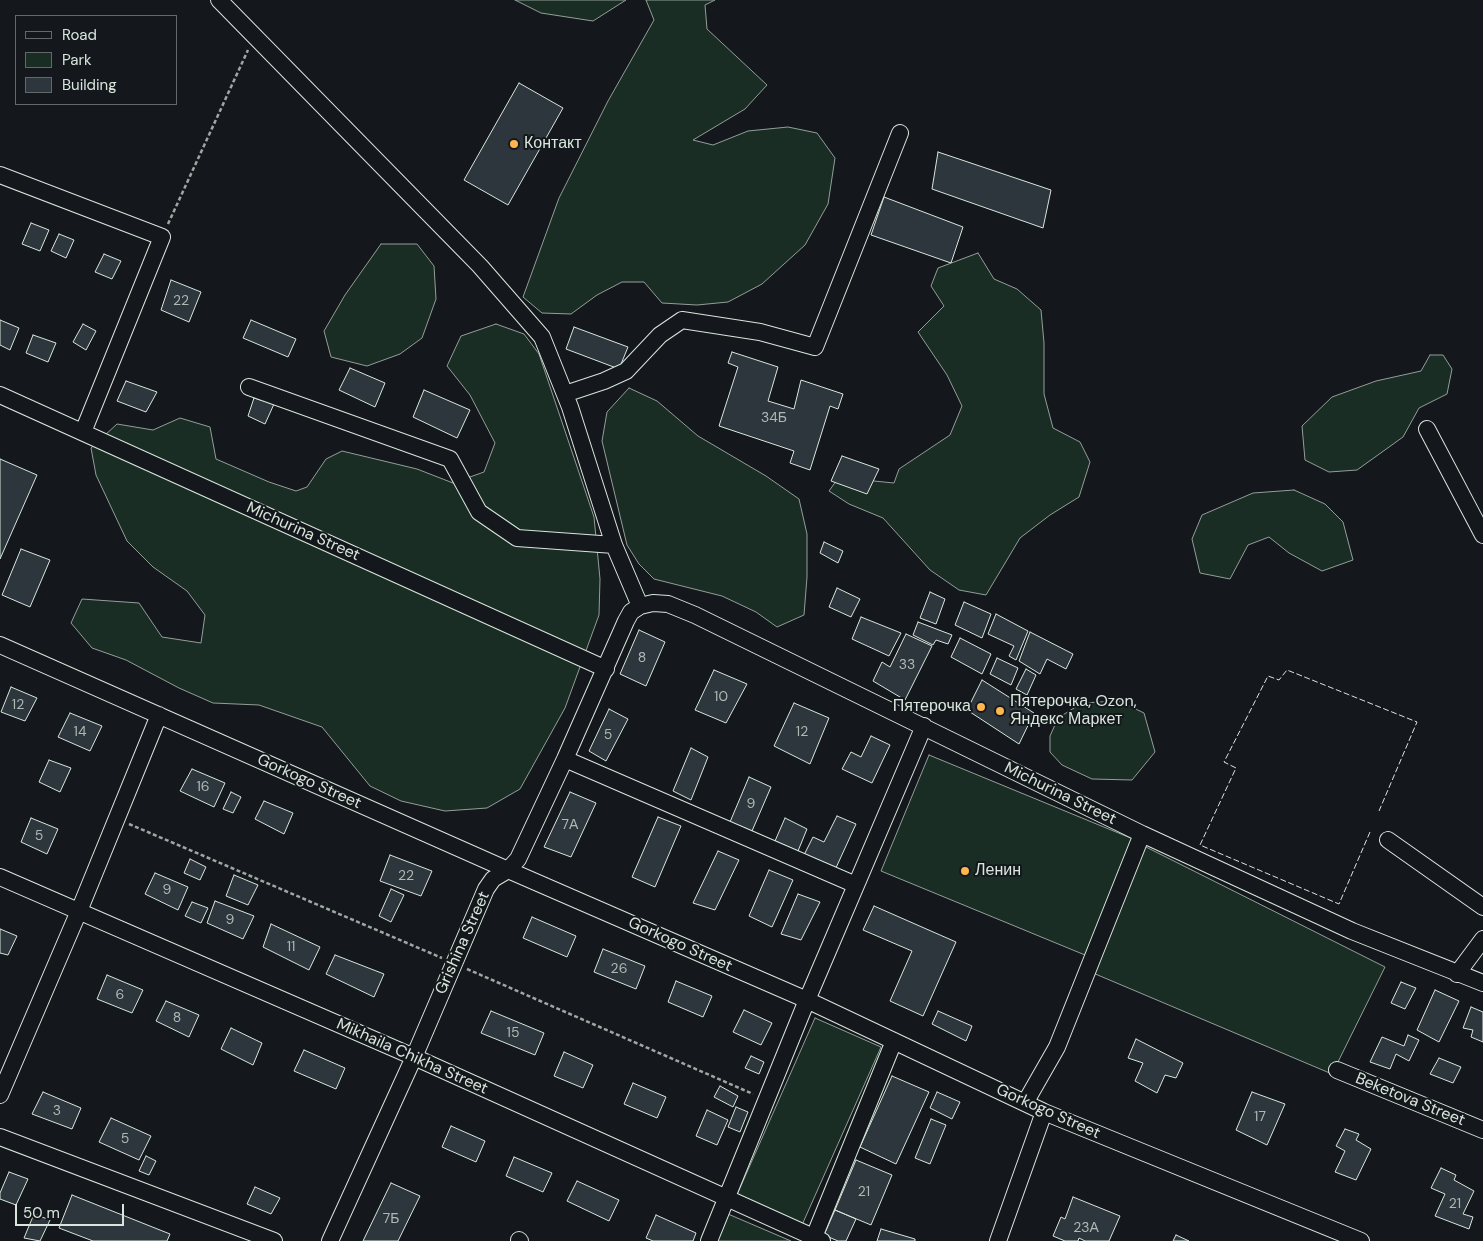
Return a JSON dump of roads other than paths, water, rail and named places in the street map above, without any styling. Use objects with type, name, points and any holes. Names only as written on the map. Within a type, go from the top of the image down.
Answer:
[{"type":"street","points":[[219,0],[480,266],[542,337],[565,394],[614,545],[640,606]]},
{"type":"street","points":[[565,394],[604,381],[626,371],[660,335],[682,320],[760,332],[815,346],[900,133]]},
{"type":"street","points":[[0,175],[162,237],[83,432]]},
{"type":"street","points":[[249,387],[450,459],[479,512],[518,538],[614,545]]},
{"type":"street","name":"Michurina Street","points":[[0,395],[606,669]]},
{"type":"street","points":[[1427,429],[1483,535]]},
{"type":"street","name":"Michurina Street","points":[[640,606],[653,603],[668,604],[695,615],[1142,834],[1352,931],[1483,983]]},
{"type":"street","name":"Grishina Street","points":[[330,1241],[414,1057],[486,889],[493,879],[508,870],[518,859],[606,669],[626,621],[631,612],[640,606]]},
{"type":"street","name":"Gorkogo Street","points":[[0,645],[807,1000],[1044,1112],[1361,1241]]},
{"type":"street","points":[[0,1095],[159,715]]},
{"type":"street","points":[[709,1241],[807,1000],[924,726]]},
{"type":"street","points":[[565,759],[856,886]]},
{"type":"street","points":[[1025,1103],[1057,1047],[1142,834]]},
{"type":"street","points":[[1388,840],[1483,907]]},
{"type":"street","name":"Mikhaila Chikha Street","points":[[0,877],[414,1057],[818,1239]]},
{"type":"street","points":[[1458,974],[1483,938]]},
{"type":"street","points":[[818,1239],[894,1041]]},
{"type":"street","name":"Beketova Street","points":[[1337,1070],[1483,1130]]},
{"type":"street","points":[[998,1241],[1044,1112]]},
{"type":"street","points":[[0,1137],[274,1241]]},
{"type":"place","name":"Контакт","points":[[514,144]]},
{"type":"place","name":"Пятерочка","points":[[981,707]]},
{"type":"place","name":"Пятерочка, Ozon, Яндекс Маркет","points":[[1000,711]]},
{"type":"place","name":"Ленин","points":[[965,871]]}]
